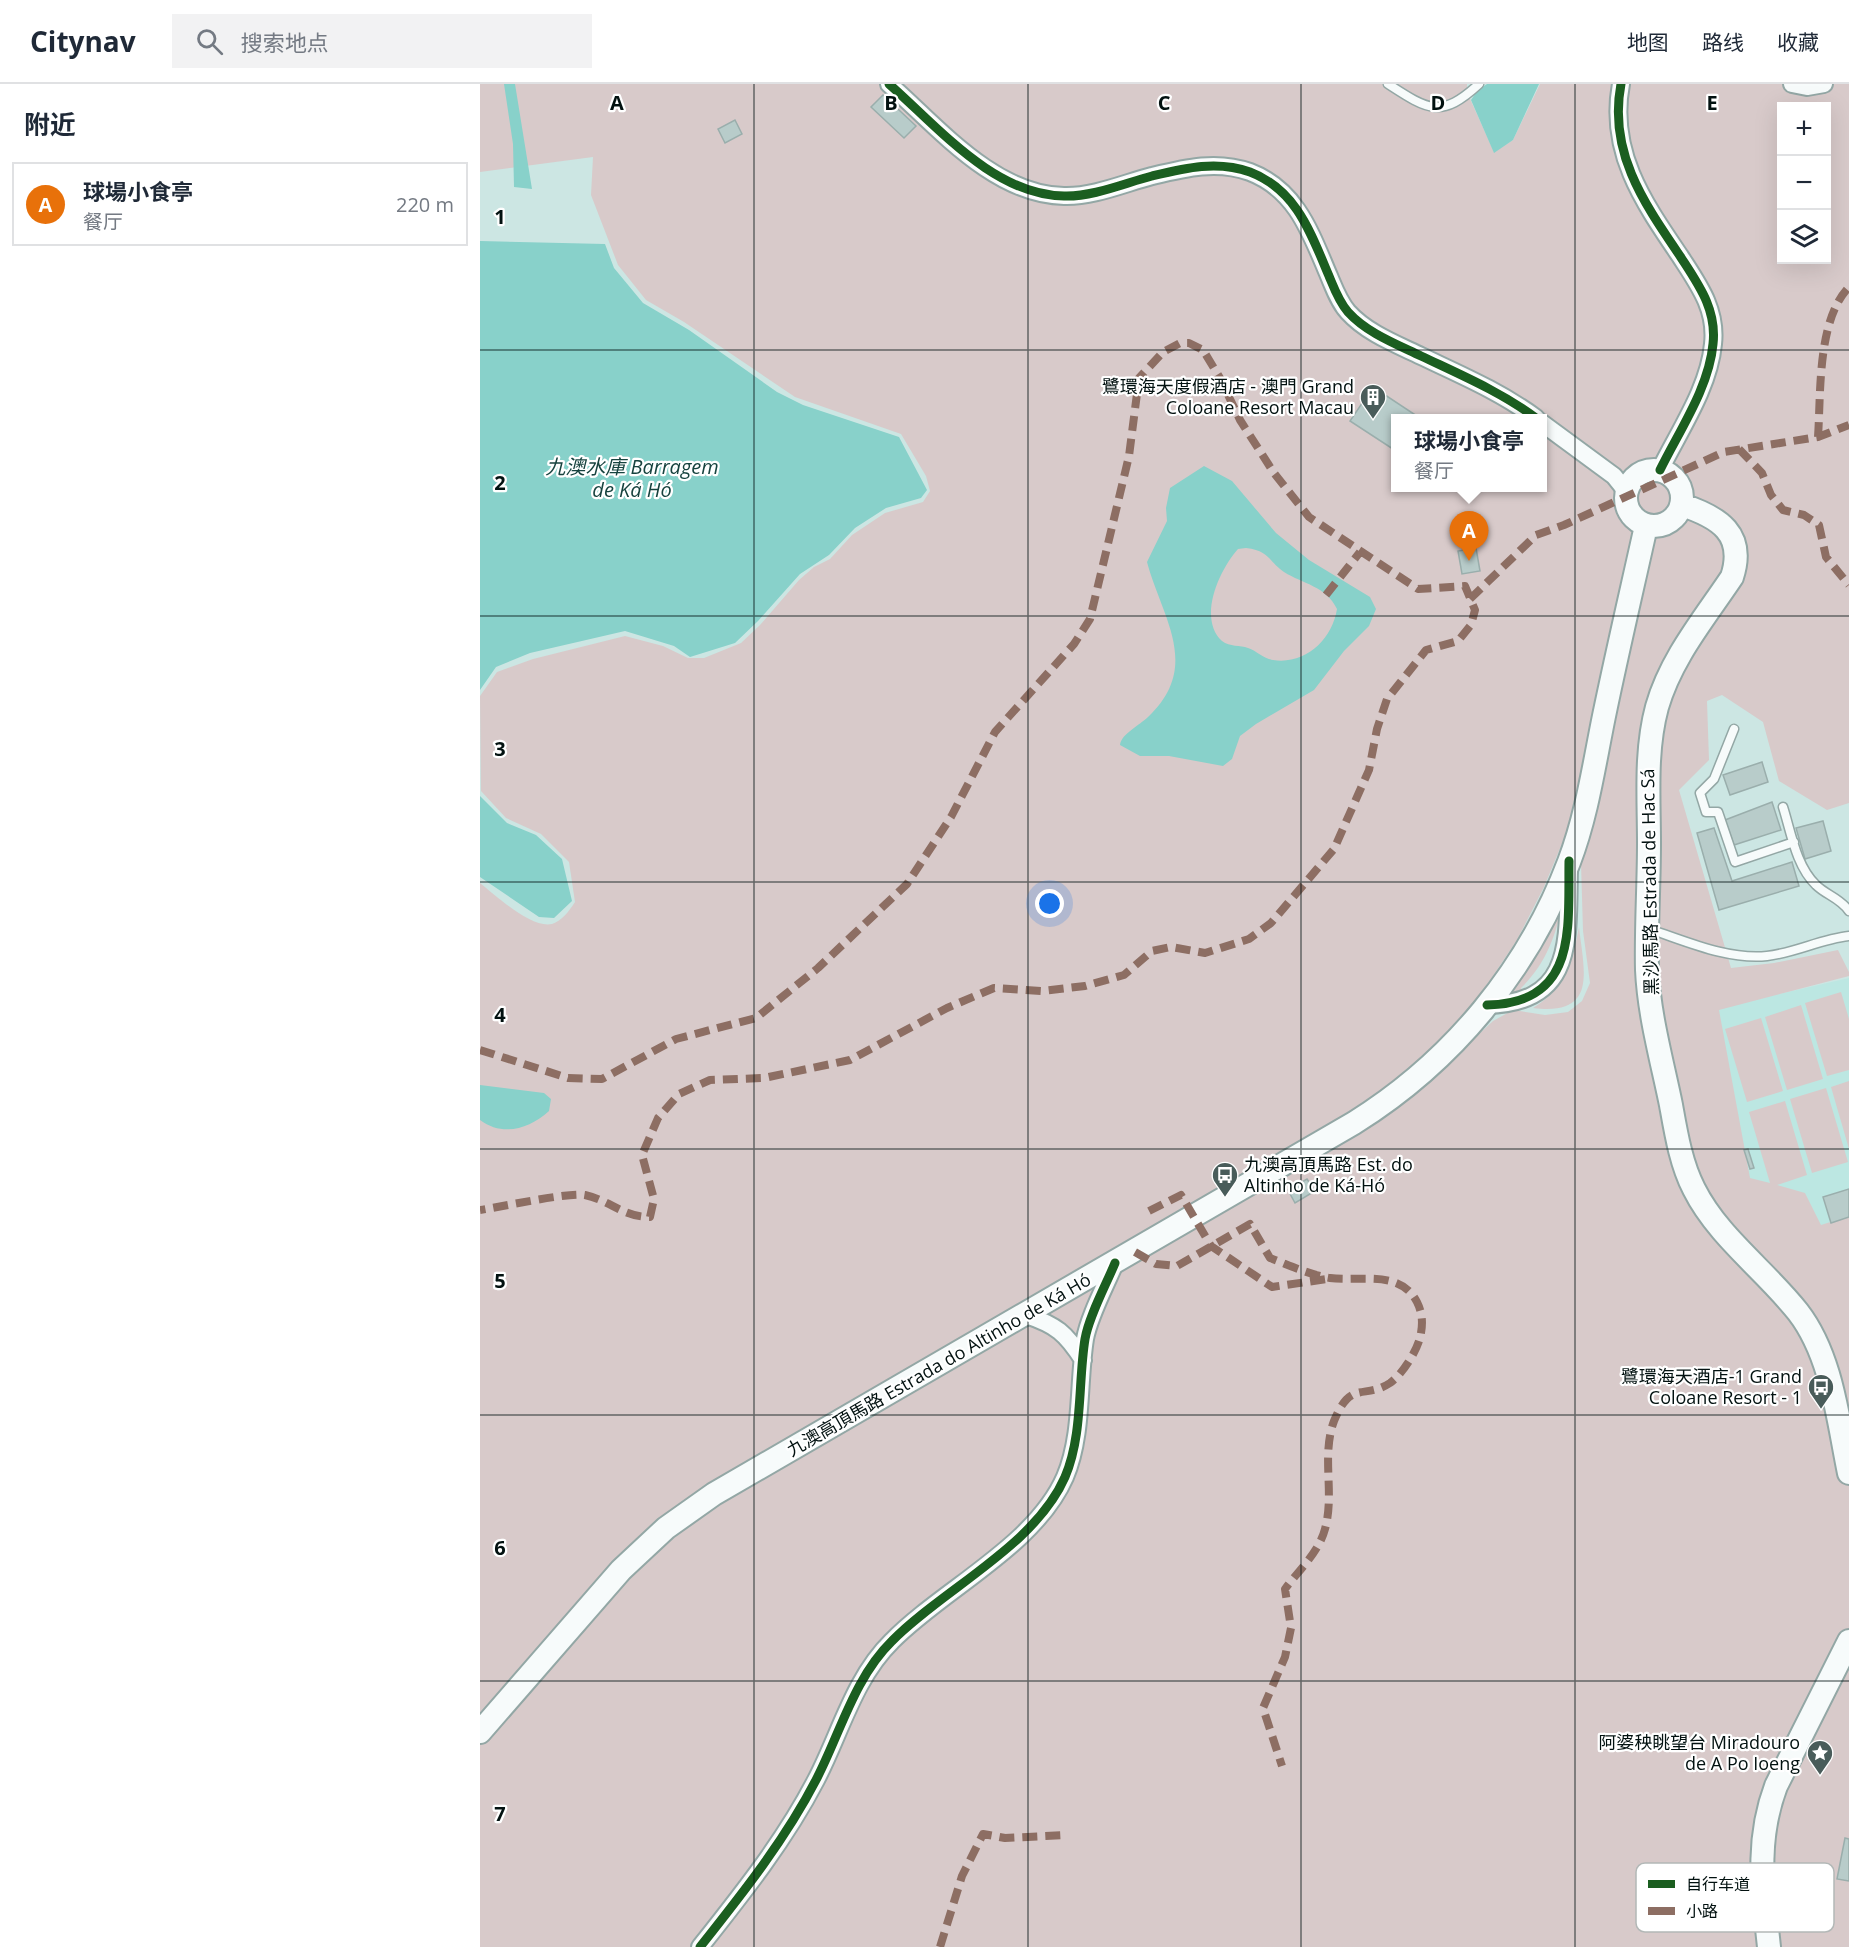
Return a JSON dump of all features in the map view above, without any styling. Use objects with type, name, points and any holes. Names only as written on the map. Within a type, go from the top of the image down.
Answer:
[{"type":"main road","points":[[1660,470],[1678,483],[1682,505],[1668,523],[1646,526],[1638,522],[1627,508],[1625,481],[1646,471],[1660,470]]},
{"type":"main road","name":"黑沙馬路 Estrada de Hac Sá","points":[[1682,505],[1713,517],[1724,525],[1732,536],[1737,562],[1732,577],[1678,656],[1664,686],[1653,723],[1649,766],[1647,928],[1647,972],[1653,1011],[1676,1129],[1693,1187],[1715,1222],[1799,1313],[1818,1349],[1834,1403],[1849,1473]]},
{"type":"main road","name":"九澳高頂馬路 Estrada do Altinho de Ká Hó","points":[[480,1732],[621,1570],[666,1528],[714,1494],[1026,1315],[1383,1105],[1445,1054],[1487,1005],[1512,971],[1547,912],[1569,861],[1585,809],[1646,526]]},
{"type":"main road","points":[[1763,1863],[1767,1811],[1776,1786],[1849,1641]]},
{"type":"main road","points":[[1768,1932],[1769,1947]]},
{"type":"street","points":[[889,84],[967,153],[994,173],[1018,186],[1041,194],[1066,196],[1089,193],[1186,167],[1205,165],[1233,166],[1269,181],[1293,202],[1304,218],[1335,290],[1347,311],[1358,322],[1387,340],[1501,395],[1530,414]]},
{"type":"street","points":[[1621,84],[1616,121],[1621,147],[1631,173],[1643,200],[1702,289],[1714,324],[1713,345],[1703,382],[1660,470]]},
{"type":"street","points":[[1792,84],[1807,87],[1824,84]]},
{"type":"street","points":[[1547,426],[1625,481]]},
{"type":"street","points":[[1487,1005],[1510,1004],[1530,997],[1548,984],[1561,965],[1567,944],[1569,861]]},
{"type":"street","points":[[700,1947],[784,1835],[816,1780],[862,1682],[889,1644],[915,1618],[992,1561],[1038,1519],[1065,1477],[1078,1422],[1085,1337],[1115,1263]]},
{"type":"street","points":[[1026,1315],[1050,1323],[1070,1339],[1083,1360]]},
{"type":"lane","points":[[1388,84],[1425,106],[1439,108],[1460,101],[1479,84]]},
{"type":"lane","points":[[1734,729],[1714,779],[1700,793],[1706,812],[1718,812],[1735,862],[1794,842]]},
{"type":"lane","points":[[1783,807],[1802,866],[1816,885],[1842,902],[1849,911]]},
{"type":"lane","points":[[1647,928],[1731,955],[1750,956],[1768,956],[1849,936]]},
{"type":"lane","points":[[1834,1403],[1849,1422]]},
{"type":"shaded area","points":[[480,84],[1467,84],[1467,92],[1494,152],[1513,140],[1540,84],[1849,84],[1849,803],[1827,810],[1779,781],[1763,722],[1722,695],[1707,701],[1709,760],[1679,790],[1731,968],[1774,963],[1838,950],[1849,972],[1849,976],[1719,1010],[1750,1178],[1770,1183],[1749,1112],[1785,1101],[1807,1175],[1777,1185],[1805,1193],[1821,1225],[1849,1216],[1849,1839],[1845,1839],[1837,1878],[1849,1881],[1849,1947],[480,1947],[480,883],[514,910],[544,924],[559,921],[575,902],[569,862],[541,834],[506,818],[481,791],[480,696],[497,672],[533,659],[625,636],[663,646],[688,658],[704,658],[741,643],[799,580],[814,567],[830,559],[852,535],[885,513],[923,502],[930,491],[926,476],[901,434],[795,397],[684,322],[646,300],[618,265],[591,195],[593,157],[480,172]],"holes":[[[1632,537],[1650,545],[1620,701],[1581,864],[1583,931],[1590,983],[1582,1001],[1568,1012],[1545,1015],[1513,1010],[1493,1021],[1419,1090],[1361,1130],[1462,1018],[1517,940],[1544,887],[1571,822]]]},
{"type":"shaded area","points":[[1562,905],[1556,928],[1543,960],[1521,988],[1524,993],[1510,996]]},
{"type":"shaded area","points":[[1579,927],[1584,975],[1577,998],[1568,1005],[1554,1009],[1533,1008],[1545,1000],[1561,983],[1570,964]]},
{"type":"shaded area","points":[[1849,978],[1849,1442],[1770,1267],[1695,1013]]},
{"type":"shaded area","points":[[1841,992],[1849,1019],[1849,1070],[1827,1076],[1805,1003]]},
{"type":"shaded area","points":[[1801,1005],[1823,1079],[1787,1090],[1765,1017]]},
{"type":"shaded area","points":[[1761,1018],[1783,1091],[1747,1102],[1725,1029]]},
{"type":"shaded area","points":[[1849,1081],[1849,1149],[1831,1087]]},
{"type":"shaded area","points":[[1826,1088],[1848,1162],[1812,1173],[1790,1099]]},
{"type":"water","points":[[504,84],[515,84],[532,189],[514,187],[513,144]]},
{"type":"water","points":[[1487,84],[1539,84],[1513,140],[1494,153],[1471,100],[1477,91]]},
{"type":"water","name":"九澳水庫 Barragem de Ká Hó","points":[[480,241],[605,244],[614,268],[643,303],[689,330],[777,392],[803,405],[899,437],[927,490],[921,498],[886,508],[855,528],[829,555],[800,574],[735,643],[690,657],[674,646],[625,631],[530,653],[496,667],[480,690]]},
{"type":"water","points":[[1204,466],[1232,481],[1276,533],[1309,560],[1370,597],[1376,609],[1369,626],[1344,651],[1314,690],[1240,736],[1232,759],[1223,766],[1169,756],[1140,756],[1120,745],[1124,737],[1148,717],[1164,698],[1173,679],[1175,660],[1173,641],[1147,562],[1167,521],[1166,508],[1170,488]],"holes":[[[1238,549],[1254,549],[1264,554],[1284,572],[1327,595],[1337,609],[1323,640],[1306,654],[1285,661],[1270,659],[1248,648],[1225,643],[1215,631],[1211,620],[1211,607],[1218,581]]]},
{"type":"water","points":[[480,796],[507,823],[536,835],[562,859],[572,901],[554,918],[539,917],[480,877]]},
{"type":"water","points":[[480,1085],[544,1093],[551,1099],[549,1111],[533,1122],[516,1129],[489,1125],[480,1120]]},
{"type":"building","points":[[883,95],[916,126],[904,138],[871,107]]},
{"type":"building","points":[[735,120],[742,134],[725,143],[718,129]]},
{"type":"building","name":"鷺環海天度假酒店 - 澳門 Grand Coloane Resort Macau","points":[[1373,387],[1414,414],[1391,414],[1391,448],[1350,421]]},
{"type":"building","points":[[1476,548],[1480,571],[1462,574],[1458,551]]},
{"type":"building","points":[[1762,762],[1768,782],[1730,795],[1723,775]]},
{"type":"building","points":[[1772,802],[1781,830],[1734,845],[1725,820]]},
{"type":"building","points":[[1823,821],[1831,851],[1805,859],[1796,828]]},
{"type":"building","points":[[1714,828],[1732,881],[1792,862],[1799,886],[1719,910],[1697,833]]},
{"type":"building","points":[[1748,1149],[1754,1168],[1750,1169],[1744,1150]]},
{"type":"building","points":[[1307,1179],[1315,1191],[1295,1203],[1288,1190]]},
{"type":"building","points":[[1849,1189],[1849,1217],[1831,1223],[1823,1197]]},
{"type":"building","points":[[1845,1838],[1849,1839],[1849,1881],[1837,1879]]},
{"type":"marked path","points":[[1818,437],[1826,337],[1831,318],[1849,287]]},
{"type":"marked path","points":[[480,1050],[568,1078],[602,1079],[676,1039],[756,1018],[818,968],[907,884],[951,817],[995,732],[1074,644],[1090,619],[1129,456],[1139,378],[1163,352],[1180,343],[1189,343],[1203,350],[1220,378],[1240,420],[1274,473],[1309,517],[1418,589],[1465,586],[1475,610],[1471,625],[1458,641],[1426,650],[1387,699],[1377,729],[1369,770],[1334,849],[1271,923],[1249,939],[1205,953],[1171,947],[1152,951],[1124,975],[1085,986],[1042,991],[994,988],[947,1008],[850,1060],[764,1078],[710,1080],[679,1094],[658,1118],[642,1155],[654,1199],[650,1217],[624,1212],[585,1195],[550,1198],[480,1210]]},
{"type":"marked path","points":[[1470,599],[1536,535],[1564,525],[1724,452],[1818,437],[1849,425]]},
{"type":"marked path","points":[[1739,449],[1762,473],[1771,495],[1783,510],[1804,515],[1819,525],[1826,557],[1849,585]]},
{"type":"marked path","points":[[1326,595],[1360,552]]},
{"type":"marked path","points":[[1149,1211],[1181,1195],[1211,1246],[1272,1287],[1327,1279]]},
{"type":"marked path","points":[[1135,1252],[1156,1264],[1177,1266],[1250,1224],[1270,1258],[1322,1277],[1390,1281],[1410,1292],[1420,1310],[1422,1317],[1420,1339],[1405,1367],[1390,1383],[1381,1388],[1352,1395],[1346,1400],[1340,1408],[1330,1434],[1329,1502],[1325,1529],[1313,1553],[1285,1589],[1291,1628],[1285,1657],[1263,1708],[1282,1766]]},
{"type":"marked path","points":[[940,1947],[962,1876],[983,1834],[1005,1838],[1065,1835]]},
{"type":"cycle path","points":[[889,84],[969,156],[1014,184],[1038,193],[1075,196],[1177,170],[1213,166],[1238,168],[1266,180],[1280,190],[1300,215],[1316,245],[1339,299],[1356,319],[1382,337],[1495,392],[1530,414]]},
{"type":"cycle path","points":[[1621,84],[1618,109],[1620,132],[1624,154],[1632,176],[1654,216],[1705,297],[1712,319],[1713,344],[1706,377],[1660,470]]},
{"type":"cycle path","points":[[1487,1005],[1517,1001],[1538,991],[1553,976],[1562,958],[1567,936],[1569,861]]},
{"type":"cycle path","points":[[700,1947],[747,1887],[791,1824],[825,1762],[858,1689],[879,1656],[913,1622],[1011,1546],[1051,1502],[1065,1477],[1075,1444],[1087,1330],[1115,1263]]},
{"type":"place","name":"鷺環海天度假酒店 - 澳門 Grand Coloane Resort Macau","points":[[1373,420]]},
{"type":"place","name":"球場小食亭","points":[[1469,561]]},
{"type":"place","name":"九澳高頂馬路 Est. do Altinho de Ká-Hó","points":[[1225,1198]]},
{"type":"place","name":"鷺環海天酒店-1 Grand Coloane Resort - 1","points":[[1821,1410]]},
{"type":"place","name":"阿婆秧眺望台 Miradouro de A Po Ioeng","points":[[1820,1776]]}]
